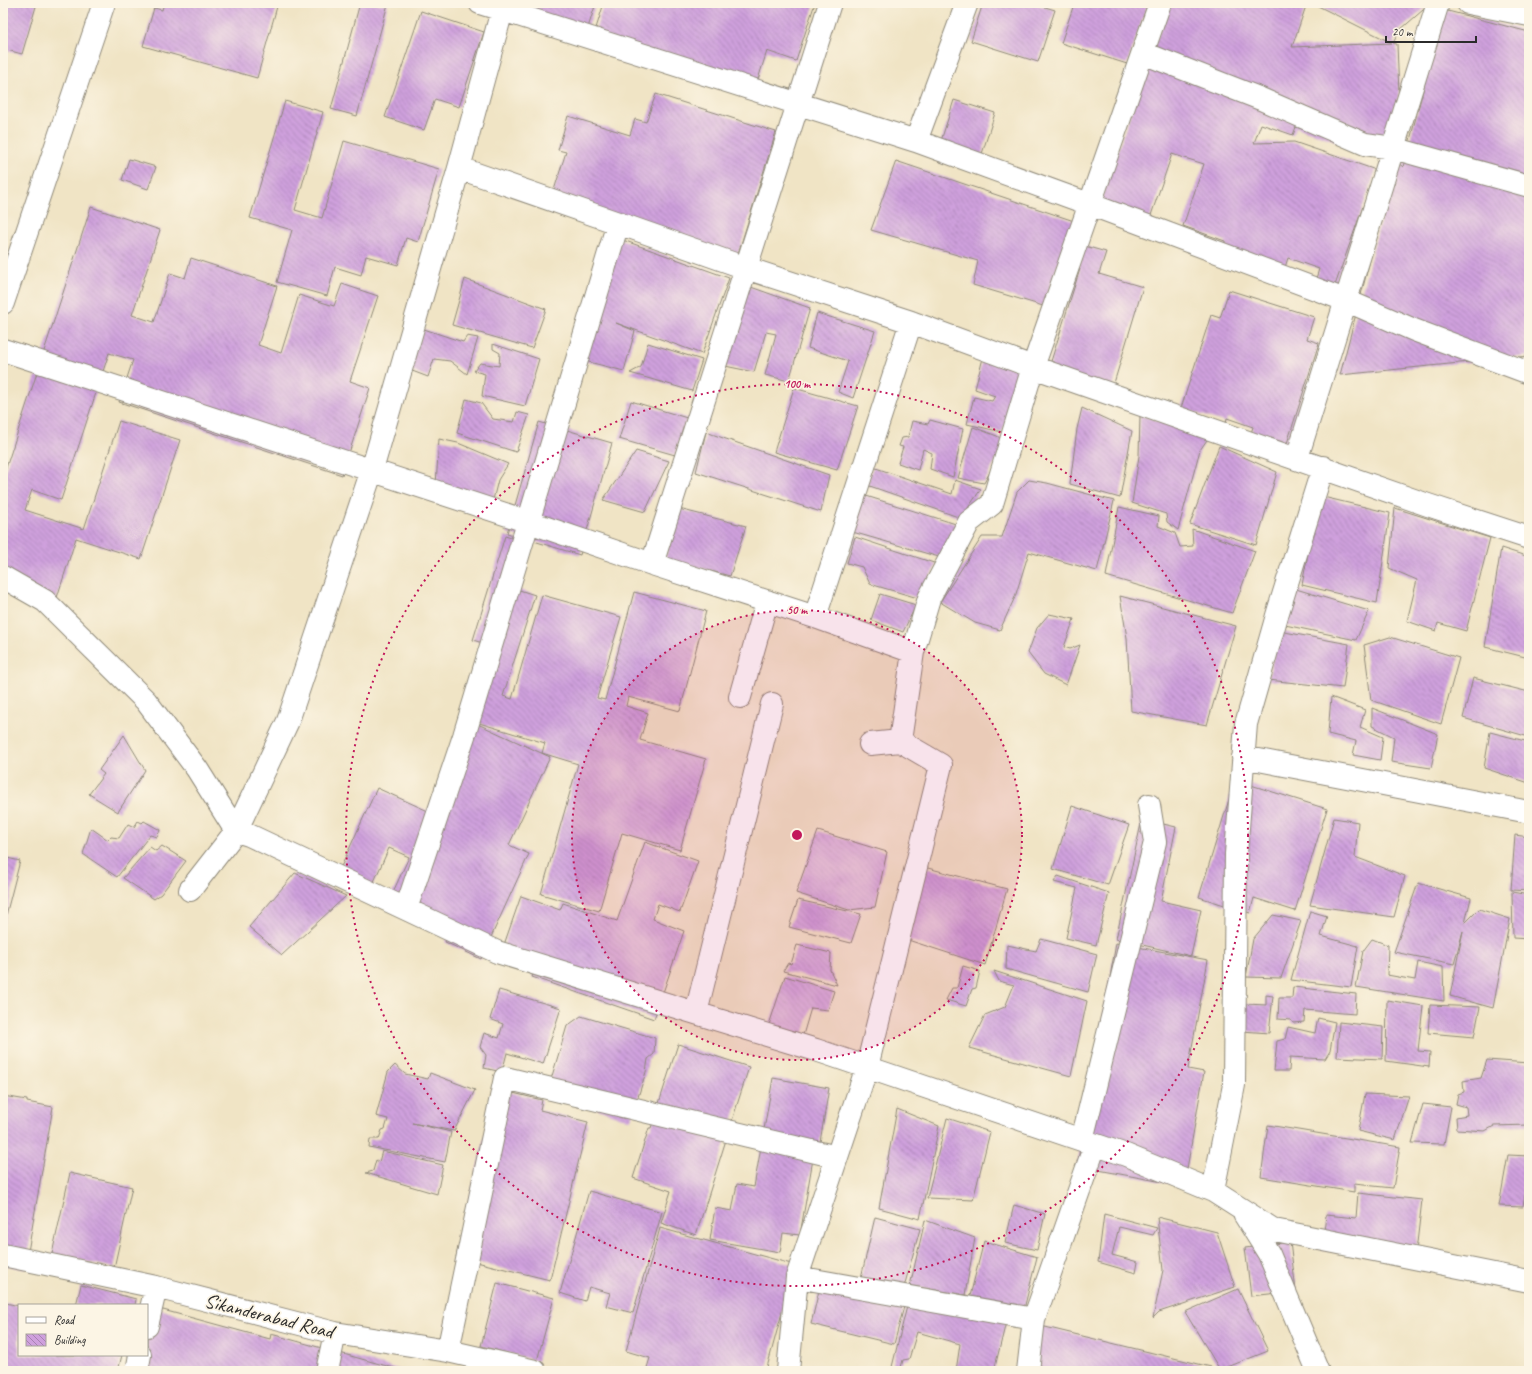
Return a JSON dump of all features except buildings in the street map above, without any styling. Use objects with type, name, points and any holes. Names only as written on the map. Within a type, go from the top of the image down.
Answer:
[{"type":"street","points":[[3,303],[104,3]]},
{"type":"street","points":[[480,3],[503,6],[798,104],[916,141],[1345,300],[1414,330],[1529,373]]},
{"type":"street","points":[[652,564],[830,3]]},
{"type":"street","points":[[916,141],[967,3]]},
{"type":"street","points":[[900,741],[913,652],[928,598],[969,522],[992,504],[1033,367],[1160,3]]},
{"type":"street","points":[[1297,458],[1438,3]]},
{"type":"street","points":[[1468,3],[1529,15]]},
{"type":"street","points":[[190,890],[236,831],[288,721],[372,470],[459,168],[503,6]]},
{"type":"street","points":[[1142,52],[1261,99],[1365,144],[1393,148],[1529,186]]},
{"type":"street","points":[[459,168],[618,222],[746,268],[911,322],[1033,367],[1323,467],[1428,505],[1529,538]]},
{"type":"street","points":[[406,910],[464,736],[618,222]]},
{"type":"street","points":[[815,617],[911,322]]},
{"type":"street","points":[[3,350],[529,522],[815,617],[913,652]]},
{"type":"street","points":[[1213,1191],[1234,1084],[1236,854],[1246,724],[1278,612],[1323,467]]},
{"type":"street","points":[[3,577],[45,601],[146,701],[197,769],[236,831],[249,835],[496,952],[867,1067],[1126,1155],[1213,1191],[1274,1230],[1529,1281]]},
{"type":"street","points":[[740,697],[767,601]]},
{"type":"street","points":[[696,1013],[772,704]]},
{"type":"street","points":[[788,1371],[797,1277],[867,1067],[941,765],[900,741],[870,744]]},
{"type":"street","points":[[1243,756],[1529,812]]},
{"type":"street","points":[[1028,1371],[1034,1319],[1088,1142],[1155,842],[1149,805]]},
{"type":"street","points":[[448,1351],[505,1078],[837,1157]]},
{"type":"street","points":[[1243,1211],[1269,1254],[1318,1371]]},
{"type":"street","name":"Sikanderabad Road","points":[[3,1255],[156,1287],[335,1333],[448,1351],[535,1371]]},
{"type":"street","points":[[797,1277],[1034,1319]]},
{"type":"street","points":[[148,1322],[156,1287]]},
{"type":"street","points":[[327,1371],[335,1333]]},
{"type":"street","points":[[137,1371],[140,1356]]}]
